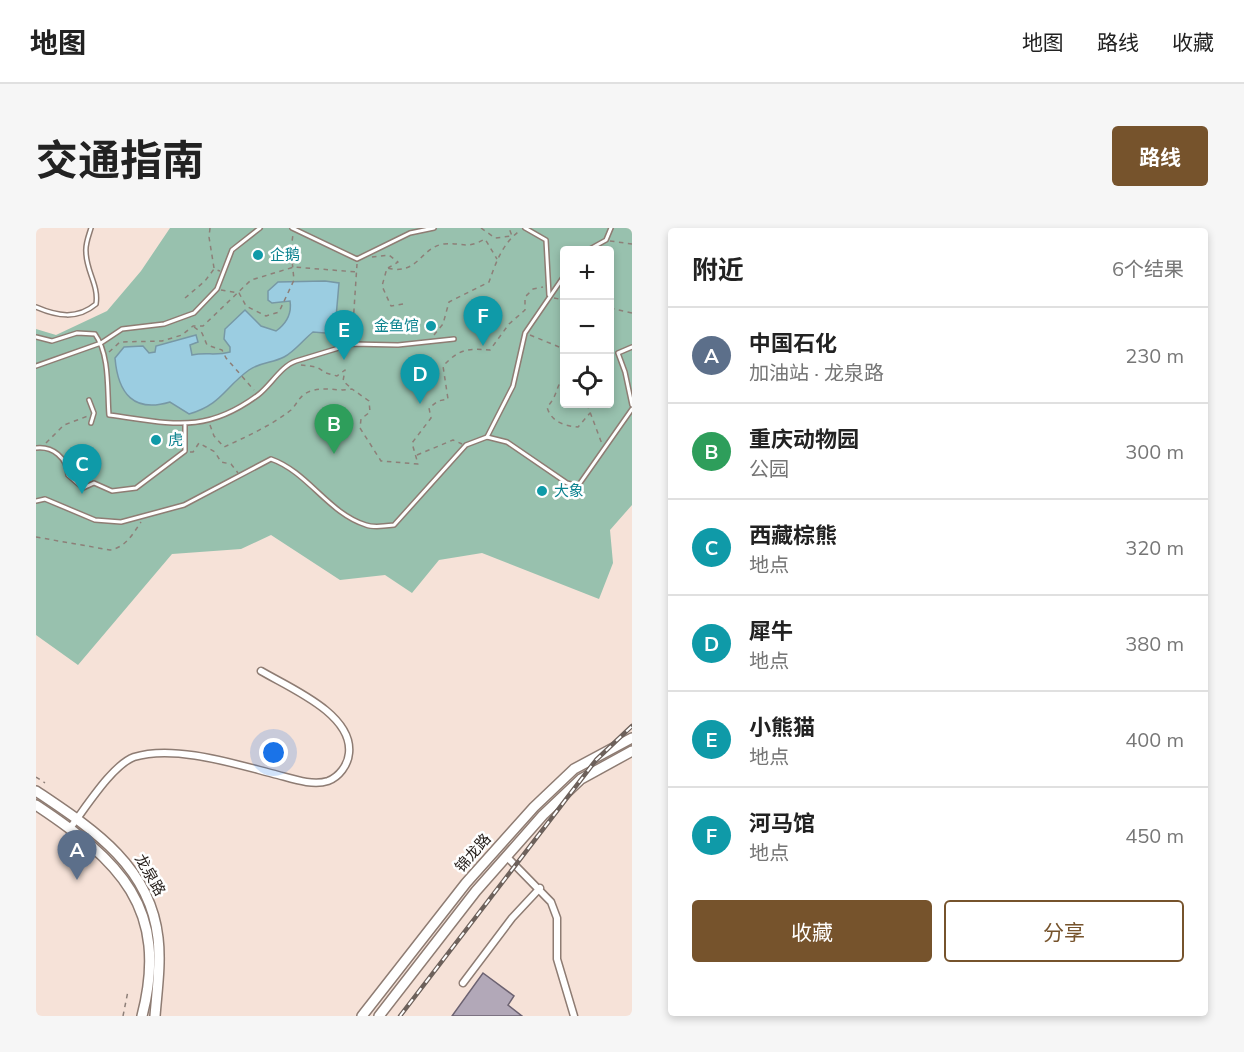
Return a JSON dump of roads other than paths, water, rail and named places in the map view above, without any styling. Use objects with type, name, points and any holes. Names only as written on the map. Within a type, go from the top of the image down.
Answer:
[{"type":"main road","name":"锦龙路","points":[[362,1016],[466,884],[534,807],[574,769],[632,738]]},
{"type":"main road","name":"锦龙路","points":[[379,1016],[476,891],[543,815],[581,779],[632,751]]},
{"type":"main road","name":"龙泉路","points":[[36,791],[77,819],[117,851],[130,866],[148,898],[159,939],[155,1016]]},
{"type":"main road","name":"龙泉路","points":[[36,805],[101,852],[120,874],[138,903],[148,940],[149,968],[147,996],[142,1016]]},
{"type":"street","points":[[70,828],[121,765],[144,755],[174,753],[304,782],[327,781],[342,771],[348,758],[350,741],[343,726],[320,707],[261,671]]},
{"type":"street","points":[[506,856],[540,888],[551,902],[557,918],[556,959],[574,1016]]},
{"type":"street","points":[[463,983],[512,918],[540,888]]},
{"type":"lane","points":[[36,307],[52,314],[73,315],[87,311],[96,304],[98,292],[88,269],[85,250],[91,228]]},
{"type":"lane","points":[[36,366],[102,343],[122,329],[164,324],[194,313],[218,289],[232,250],[260,228]]},
{"type":"lane","points":[[293,228],[357,259],[410,233],[434,228]]},
{"type":"lane","points":[[525,228],[546,240],[549,297]]},
{"type":"lane","points":[[595,246],[606,240],[611,228]]},
{"type":"lane","points":[[487,437],[513,386],[525,333],[560,282]]},
{"type":"lane","points":[[36,337],[52,341],[87,332],[94,334],[102,343],[109,415],[185,425],[209,421],[236,411],[258,395],[290,363],[352,344],[398,345],[454,339]]},
{"type":"lane","points":[[36,501],[45,499],[95,520],[108,523],[184,505],[271,459],[285,464],[329,504],[367,526],[394,525],[466,445],[487,437],[507,442],[567,483],[578,486],[632,407],[625,372],[618,353],[632,346]]},
{"type":"lane","points":[[89,400],[94,413],[91,423]]},
{"type":"lane","points":[[36,448],[62,457],[67,465],[68,475],[83,488],[94,483],[112,491],[135,488],[184,451],[185,425]]},
{"type":"water","points":[[278,282],[339,283],[335,329],[337,334],[313,332],[288,355],[249,370],[216,400],[200,410],[189,414],[170,402],[147,405],[130,398],[124,391],[115,358],[124,347],[143,346],[149,353],[155,352],[156,346],[196,335],[198,342],[190,345],[192,355],[230,352],[230,347],[224,339],[225,329],[245,310],[261,326],[276,331],[286,321],[290,301],[272,303],[268,300],[268,291]]},
{"type":"railway","points":[[400,1016],[596,760],[632,726]]},
{"type":"place","name":"企鹅","points":[[258,255]]},
{"type":"place","name":"金鱼馆","points":[[431,326]]},
{"type":"place","name":"河马馆","points":[[483,346]]},
{"type":"place","name":"小熊猫","points":[[344,360]]},
{"type":"place","name":"犀牛","points":[[420,404]]},
{"type":"place","name":"虎","points":[[156,440]]},
{"type":"place","name":"重庆动物园","points":[[334,454]]},
{"type":"place","name":"大象","points":[[542,491]]},
{"type":"place","name":"西藏棕熊","points":[[82,494]]},
{"type":"place","name":"中国石化","points":[[77,880]]}]
